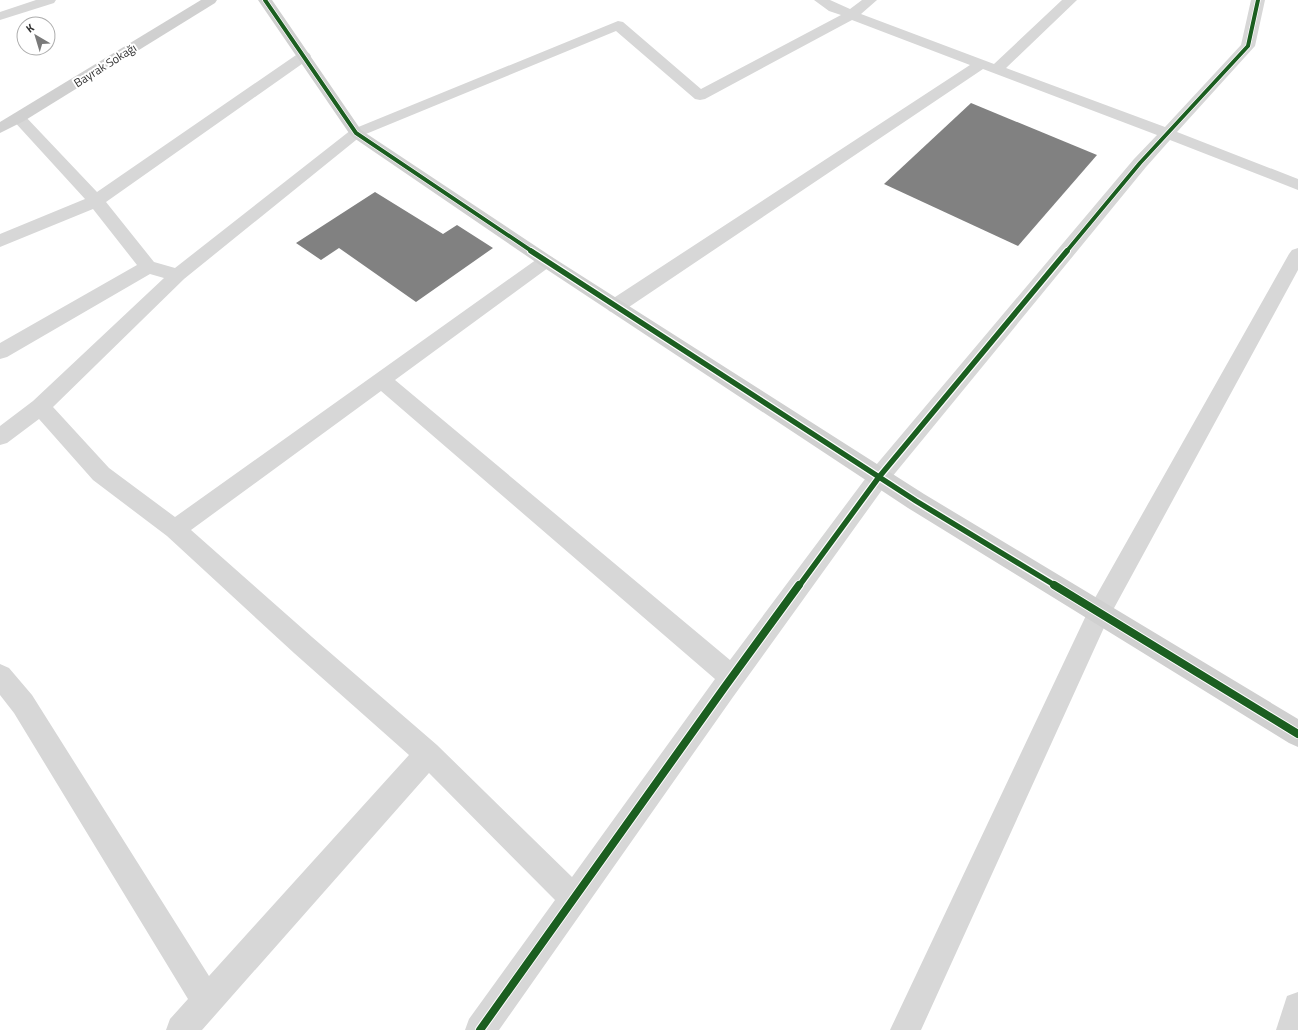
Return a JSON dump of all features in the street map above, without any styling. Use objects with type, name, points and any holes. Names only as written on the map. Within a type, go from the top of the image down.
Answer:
[{"type":"street","points":[[0,16],[50,0]]},
{"type":"street","name":"Bayrak Sokağı","points":[[0,128],[19,118],[210,0]]},
{"type":"street","points":[[265,0],[356,133],[546,261],[879,477],[1099,613],[1298,733]]},
{"type":"street","points":[[821,0],[834,8],[851,15],[1298,185]]},
{"type":"street","points":[[0,437],[40,407],[178,275],[356,133],[618,25],[700,96],[851,15],[870,0]]},
{"type":"street","points":[[996,70],[1070,0]]},
{"type":"street","points":[[480,1030],[732,678],[879,477],[1140,163],[1248,46],[1258,0]]},
{"type":"street","points":[[0,241],[96,201],[304,56]]},
{"type":"street","points":[[616,306],[981,64]]},
{"type":"street","points":[[19,118],[96,201],[148,267],[178,275]]},
{"type":"street","points":[[904,1030],[1099,613],[1298,254]]},
{"type":"street","points":[[175,529],[546,261]]},
{"type":"street","points":[[0,352],[148,267]]},
{"type":"street","points":[[382,380],[732,678]]},
{"type":"street","points":[[40,407],[101,474],[175,529],[303,645],[428,754],[574,898]]},
{"type":"street","points":[[0,676],[23,704],[207,1001]]},
{"type":"street","points":[[182,1030],[428,754]]},
{"type":"street","points":[[1291,1030],[1298,1007]]},
{"type":"building","points":[[971,103],[1097,155],[1018,246],[884,184]]},
{"type":"building","points":[[375,192],[443,234],[457,225],[493,248],[416,302],[339,248],[321,260],[296,243]]},
{"type":"cycle path","points":[[265,0],[356,133],[546,261],[916,501],[1298,734]]},
{"type":"cycle path","points":[[480,1030],[724,688],[879,477],[1140,163],[1248,46],[1258,0]]}]
